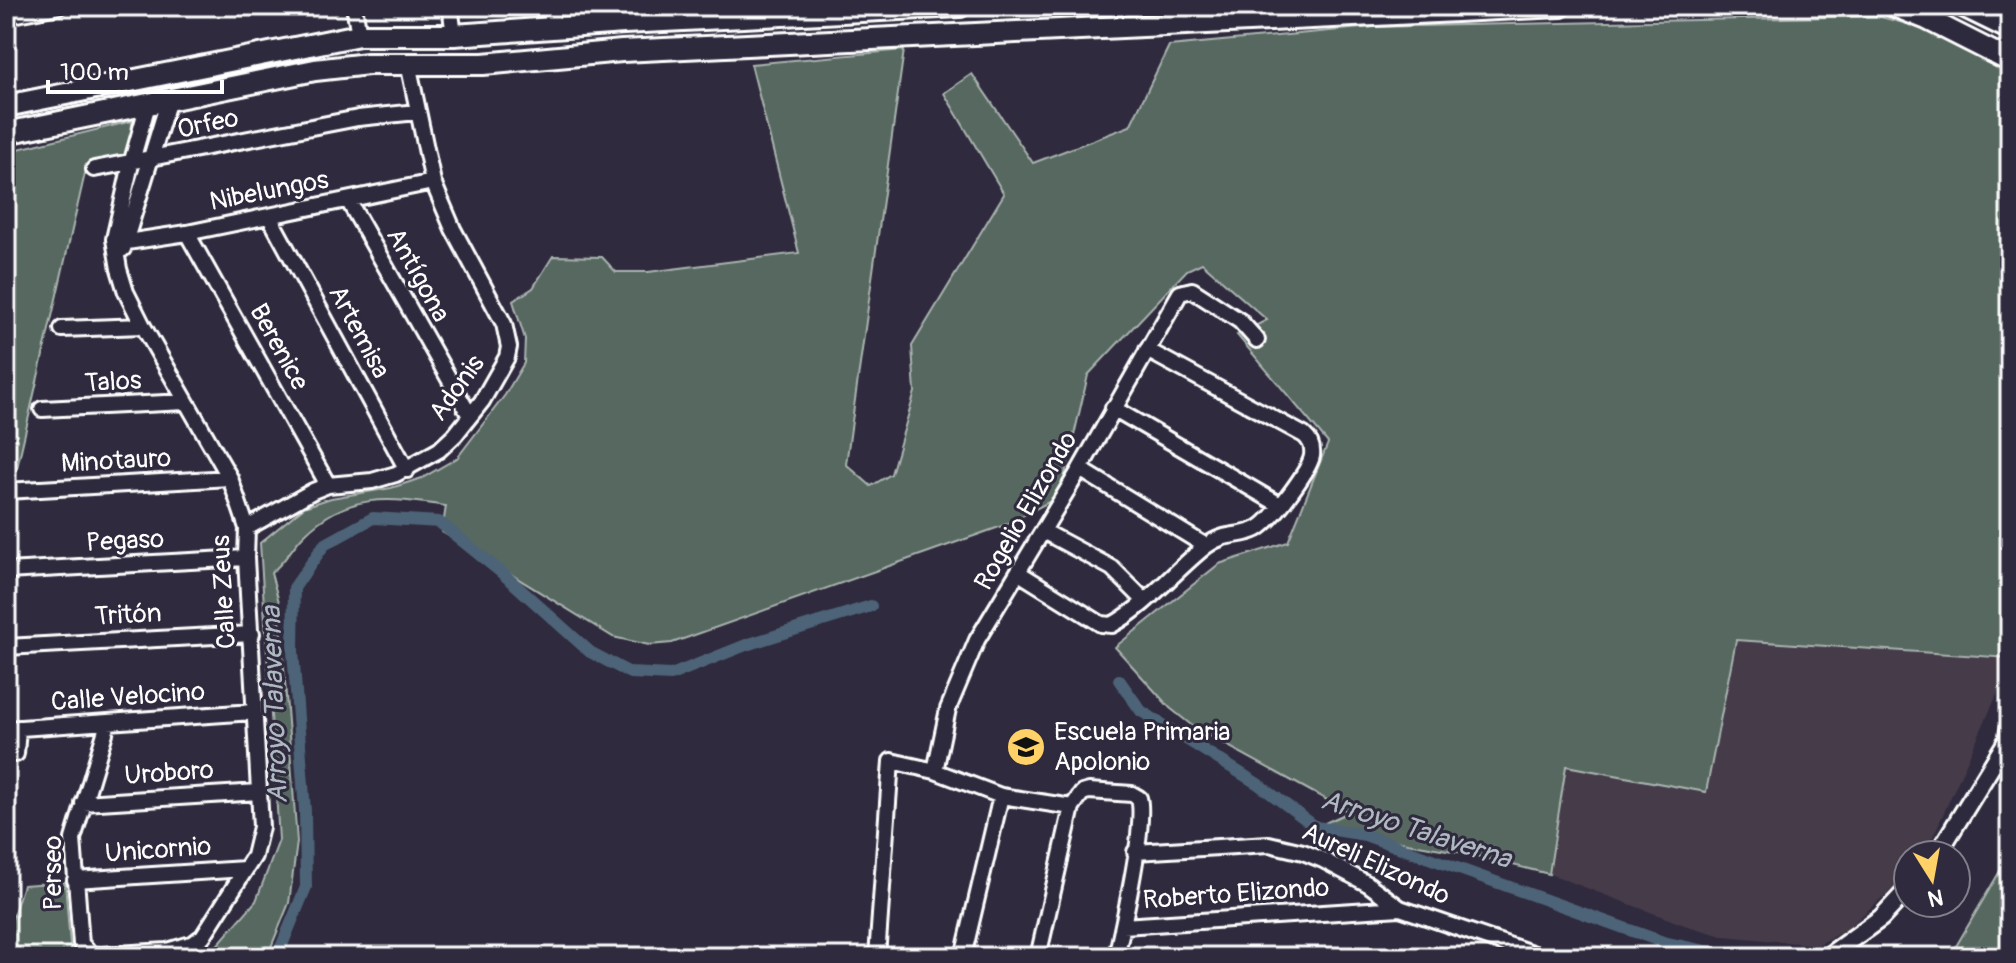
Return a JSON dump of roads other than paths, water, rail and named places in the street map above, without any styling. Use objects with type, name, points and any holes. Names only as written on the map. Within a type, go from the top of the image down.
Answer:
[{"type":"main road","points":[[6,106],[359,35],[454,35],[960,6]]},
{"type":"main road","points":[[6,133],[315,70],[368,64],[483,64],[622,51],[1561,6]]},
{"type":"main road","points":[[1894,6],[2010,61]]},
{"type":"main road","points":[[1963,6],[2010,29]]},
{"type":"street","points":[[6,16],[56,6]]},
{"type":"street","points":[[354,6],[359,35]]},
{"type":"street","points":[[450,6],[454,35]]},
{"type":"street","points":[[551,6],[553,29]]},
{"type":"street","name":"Adonis","points":[[247,528],[313,491],[328,485],[372,481],[407,470],[439,450],[470,416],[503,368],[509,347],[504,324],[453,229],[433,182],[408,63]]},
{"type":"street","name":"Calle Zeus","points":[[121,240],[151,160],[169,99]]},
{"type":"street","name":"Calle Zeus","points":[[148,104],[131,164],[117,260],[126,292],[143,326],[230,478],[247,528],[253,712],[261,827],[254,856],[203,936]]},
{"type":"street","name":"Orfeo","points":[[94,169],[358,118],[417,112]]},
{"type":"street","name":"Nibelungos","points":[[121,240],[187,233],[433,182]]},
{"type":"street","name":"Antígona","points":[[348,200],[470,416]]},
{"type":"street","name":"Artemisa","points":[[269,216],[407,470]]},
{"type":"street","name":"Berenice","points":[[187,233],[328,485]]},
{"type":"street","name":"Rogelio Elizondo","points":[[935,771],[948,709],[977,640],[1080,469],[1180,293],[1192,290],[1240,321],[1257,340]]},
{"type":"street","points":[[62,329],[143,326]]},
{"type":"street","points":[[1019,573],[1101,624],[1109,625],[1145,601],[1206,546],[1224,536],[1260,528],[1310,462],[1311,445],[1304,435],[1147,350]]},
{"type":"street","name":"Talos","points":[[42,409],[186,402]]},
{"type":"street","points":[[1113,408],[1280,505]]},
{"type":"street","points":[[1080,469],[1206,546]]},
{"type":"street","name":"Minotauro","points":[[6,491],[230,478]]},
{"type":"street","points":[[1043,531],[1112,568],[1145,601]]},
{"type":"street","name":"Pegaso","points":[[6,571],[246,558]]},
{"type":"street","name":"Tritón","points":[[6,647],[252,634]]},
{"type":"street","name":"Calle Velocino","points":[[12,729],[253,712]]},
{"type":"street","name":"Perseo","points":[[108,723],[73,839],[79,937],[83,948],[91,954],[178,949],[203,936]]},
{"type":"street","points":[[12,729],[16,754]]},
{"type":"street","points":[[1947,839],[2009,735]]},
{"type":"street","points":[[877,957],[891,761],[935,771],[1001,796],[1072,807]]},
{"type":"street","points":[[1038,957],[1072,807],[1082,793],[1089,791],[1132,794],[1139,798],[1135,852],[1116,957]]},
{"type":"street","name":"Uroboro","points":[[83,803],[259,792]]},
{"type":"street","points":[[963,957],[1001,796]]},
{"type":"street","name":"Aureli Elizondo","points":[[1135,852],[1269,844],[1281,846],[1323,860],[1368,884],[1400,908],[1543,957]]},
{"type":"street","name":"Unicornio","points":[[75,880],[245,869]]},
{"type":"street","points":[[1827,957],[1862,934],[1892,905]]},
{"type":"street","name":"Roberto Elizondo","points":[[1123,926],[1400,908]]},
{"type":"waterway","name":"Arroyo Talaverna","points":[[277,957],[306,887],[305,811],[293,651],[294,588],[324,545],[373,518],[439,522],[502,573],[590,652],[630,673],[671,675],[746,645],[871,606]]},
{"type":"waterway","name":"Arroyo Talaverna","points":[[1119,680],[1141,711],[1258,784],[1316,827],[1365,835],[1663,942],[1735,957]]},
{"type":"place","name":"Escuela Primaria Apolonio","points":[[1026,747]]}]
